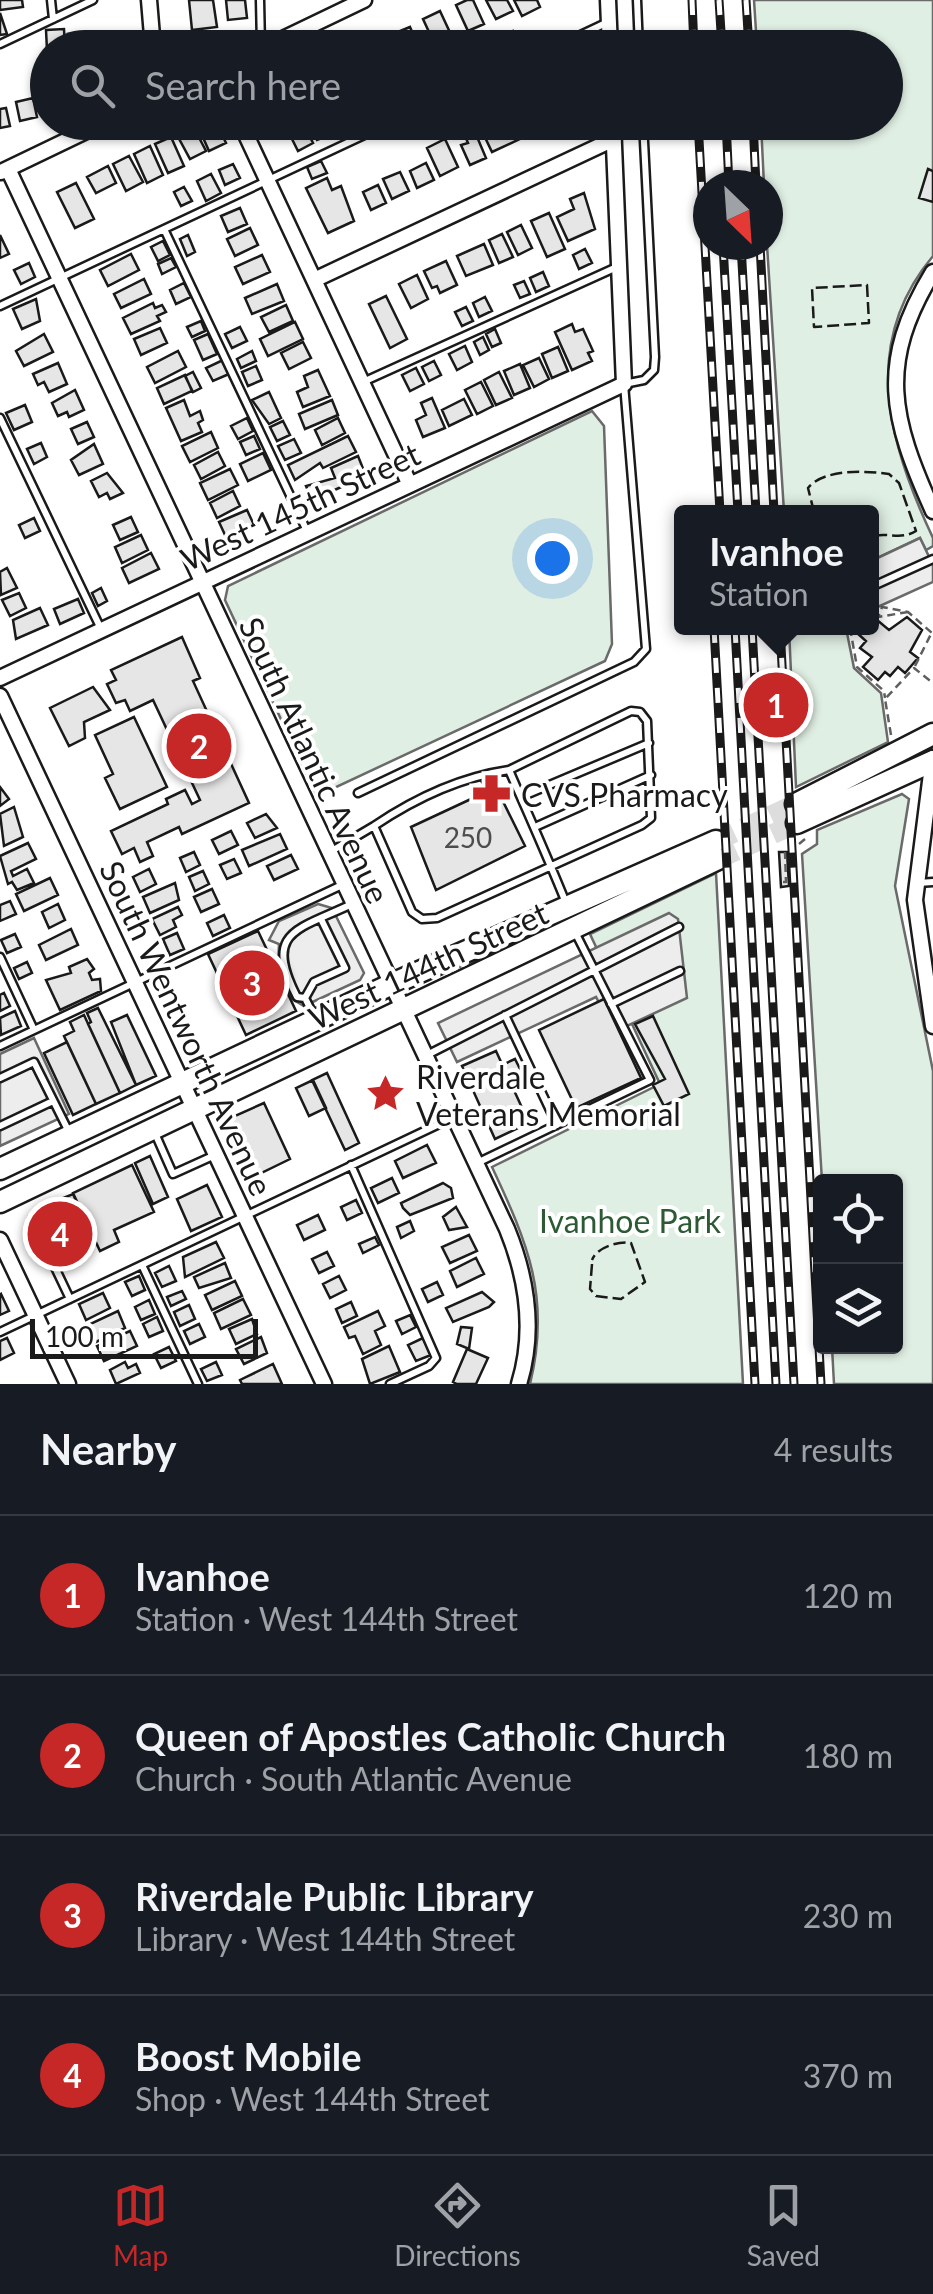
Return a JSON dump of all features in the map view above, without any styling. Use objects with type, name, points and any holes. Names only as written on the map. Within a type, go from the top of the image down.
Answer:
[{"type":"street","points":[[149,0],[152,30]]},
{"type":"street","points":[[300,30],[364,0]]},
{"type":"street","points":[[608,0],[609,30]]},
{"type":"street","points":[[4,170],[67,140]]},
{"type":"street","points":[[248,140],[410,485]]},
{"type":"street","points":[[314,280],[612,140]]},
{"type":"street","points":[[614,140],[624,384]]},
{"type":"street","name":"South Atlantic Avenue","points":[[4,170],[59,278],[507,1228],[522,1274],[528,1330],[519,1384]]},
{"type":"street","points":[[933,272],[899,338],[895,390],[905,449],[933,511]]},
{"type":"street","name":"West 145th Street","points":[[0,678],[624,384]]},
{"type":"street","name":"South Wentworth Avenue","points":[[0,696],[324,1384]]},
{"type":"street","points":[[933,734],[797,813],[933,760],[918,938],[933,1026]]},
{"type":"street","name":"West 144th Street","points":[[0,1202],[402,1011],[571,919],[717,850]]},
{"type":"street","name":"West 144th Street","points":[[0,1170],[390,985],[571,919]]},
{"type":"street","points":[[0,1240],[68,1384]]},
{"type":"lane","points":[[51,0],[54,19]]},
{"type":"lane","points":[[30,30],[93,0]]},
{"type":"lane","points":[[260,0],[261,30]]},
{"type":"lane","points":[[636,0],[638,30]]},
{"type":"lane","points":[[590,30],[609,21]]},
{"type":"lane","points":[[0,44],[30,30]]},
{"type":"lane","points":[[0,306],[354,140]]},
{"type":"lane","points":[[358,793],[642,657],[646,648],[631,420],[624,384],[644,380],[654,370],[656,357],[644,140]]},
{"type":"lane","points":[[164,229],[308,533]]},
{"type":"lane","points":[[362,383],[619,266]]},
{"type":"lane","points":[[0,418],[101,630]]},
{"type":"lane","points":[[879,584],[933,560]]},
{"type":"lane","points":[[328,853],[396,811],[478,774],[508,770],[631,711],[640,712],[647,720],[651,818],[437,918],[422,919],[412,912],[374,826]]},
{"type":"lane","points":[[521,798],[649,743]]},
{"type":"lane","points":[[476,1164],[650,1080],[595,972],[508,770]]},
{"type":"lane","points":[[535,827],[651,775]]},
{"type":"lane","points":[[0,1046],[343,884]]},
{"type":"lane","points":[[305,998],[297,997],[280,965],[280,953],[292,934],[352,904]]},
{"type":"lane","points":[[305,998],[314,982],[344,968],[321,919]]},
{"type":"lane","points":[[424,1056],[679,927]]},
{"type":"lane","points":[[0,958],[34,1030]]},
{"type":"lane","points":[[611,1004],[680,971]]},
{"type":"lane","points":[[305,998],[316,1020]]},
{"type":"lane","points":[[505,1015],[556,1125]]},
{"type":"lane","points":[[0,1078],[34,1062],[71,1136]]},
{"type":"lane","points":[[0,1126],[54,1101]]},
{"type":"lane","points":[[0,1332],[454,1118]]},
{"type":"lane","points":[[152,1128],[174,1174],[216,1154]]},
{"type":"lane","points":[[351,1165],[436,1358],[429,1366],[390,1384]]},
{"type":"lane","points":[[32,1220],[70,1299]]},
{"type":"lane","points":[[142,1265],[198,1384]]},
{"type":"path","points":[[879,614],[882,607],[908,612],[933,633],[914,668],[885,699]]},
{"type":"path","points":[[879,617],[908,612]]},
{"type":"path","points":[[851,635],[857,667],[884,691],[892,744]]},
{"type":"path","points":[[914,668],[933,683]]},
{"type":"path","points":[[783,882],[785,852]]},
{"type":"green space","points":[[754,0],[933,0],[933,256],[910,290],[896,324],[889,359],[889,395],[904,467],[933,546],[926,550],[920,538],[879,557],[879,505],[784,505],[768,260],[783,260],[783,170],[763,170],[762,140],[903,140],[903,30],[756,30]]},
{"type":"green space","points":[[592,411],[604,426],[612,644],[605,661],[317,796],[225,600],[228,586]]},
{"type":"green space","points":[[789,635],[847,635],[854,668],[881,693],[888,742],[796,787]]},
{"type":"green space","points":[[902,794],[909,799],[895,886],[933,1071],[933,1384],[834,1384],[832,1354],[903,1354],[903,1174],[822,1174],[802,854],[817,844],[817,830]]},
{"type":"green space","name":"Ivanhoe Park","points":[[716,873],[743,1384],[530,1384],[536,1353],[537,1298],[525,1247],[492,1167],[660,1084],[590,934]]},
{"type":"shaded area","points":[[920,538],[933,565],[933,582],[879,606],[879,557]]},
{"type":"shaded area","points":[[318,904],[332,908],[364,973],[360,980],[304,1006],[292,999],[278,967],[279,944],[269,940],[279,921]]},
{"type":"shaded area","points":[[669,913],[678,919],[687,998],[614,1032],[596,997],[457,1062],[438,1023]]},
{"type":"shaded area","points":[[34,1038],[69,1114],[0,1146],[0,1054]]},
{"type":"building","points":[[0,0],[22,0],[23,7],[0,10]]},
{"type":"building","points":[[189,0],[213,0],[217,27],[192,30]]},
{"type":"building","points":[[226,0],[245,0],[247,18],[228,20]]},
{"type":"building","points":[[473,0],[484,24],[468,30],[456,5]]},
{"type":"building","points":[[486,0],[507,0],[513,11],[496,19]]},
{"type":"building","points":[[514,0],[537,0],[540,7],[522,16]]},
{"type":"building","points":[[440,11],[449,30],[428,30],[423,19]]},
{"type":"building","points":[[0,13],[7,34],[0,35]]},
{"type":"building","points":[[30,99],[30,119],[20,121],[16,102]]},
{"type":"building","points":[[6,108],[10,126],[0,128],[0,109]]},
{"type":"building","points":[[172,140],[184,166],[168,173],[155,144]]},
{"type":"building","points":[[180,140],[200,140],[206,151],[190,159]]},
{"type":"building","points":[[204,140],[225,140],[226,143],[209,151]]},
{"type":"building","points":[[292,140],[312,140],[313,143],[298,151]]},
{"type":"building","points":[[445,140],[458,167],[440,176],[427,148]]},
{"type":"building","points":[[467,140],[478,140],[486,158],[470,165],[461,145],[468,143]]},
{"type":"building","points":[[486,140],[518,140],[492,152]]},
{"type":"building","points":[[150,146],[163,175],[147,183],[134,154]]},
{"type":"building","points":[[129,156],[143,182],[126,191],[113,164]]},
{"type":"building","points":[[321,161],[327,173],[312,179],[307,167]]},
{"type":"building","points":[[426,163],[434,180],[417,188],[410,171]]},
{"type":"building","points":[[233,164],[240,178],[225,185],[219,170]]},
{"type":"building","points":[[108,166],[116,183],[96,193],[87,177]]},
{"type":"building","points":[[928,169],[933,171],[933,202],[919,198]]},
{"type":"building","points":[[400,172],[409,191],[392,199],[383,179]]},
{"type":"building","points":[[211,174],[221,193],[206,201],[197,181]]},
{"type":"building","points":[[327,178],[332,190],[341,186],[354,221],[328,233],[306,188]]},
{"type":"building","points":[[76,183],[94,219],[75,228],[57,192]]},
{"type":"building","points":[[378,185],[386,203],[371,210],[363,192]]},
{"type":"building","points":[[184,187],[192,201],[181,206],[174,192]]},
{"type":"building","points":[[584,193],[595,229],[568,241],[557,217],[574,209],[570,199]]},
{"type":"building","points":[[240,208],[247,224],[228,232],[221,216]]},
{"type":"building","points":[[549,213],[565,249],[547,257],[531,221]]},
{"type":"building","points":[[521,225],[532,248],[518,255],[507,232]]},
{"type":"building","points":[[250,228],[258,245],[235,256],[227,239]]},
{"type":"building","points":[[502,234],[513,257],[499,263],[489,240]]},
{"type":"building","points":[[0,235],[9,254],[0,258]]},
{"type":"building","points":[[188,235],[195,252],[187,256],[180,239]]},
{"type":"building","points":[[163,241],[170,255],[158,261],[151,247]]},
{"type":"building","points":[[484,244],[493,265],[466,276],[457,256]]},
{"type":"building","points":[[585,249],[592,263],[579,269],[573,255]]},
{"type":"building","points":[[131,254],[139,270],[108,286],[100,270]]},
{"type":"building","points":[[262,255],[270,272],[243,284],[235,267]]},
{"type":"building","points":[[171,258],[176,267],[162,274],[158,264]]},
{"type":"building","points":[[446,261],[457,285],[440,293],[437,286],[432,288],[424,271]]},
{"type":"building","points":[[29,263],[35,277],[21,284],[14,270]]},
{"type":"building","points":[[543,272],[549,286],[536,292],[530,278]]},
{"type":"building","points":[[417,275],[428,299],[411,308],[399,284]]},
{"type":"building","points":[[144,279],[151,294],[121,308],[114,294]]},
{"type":"building","points":[[524,281],[530,294],[520,298],[514,285]]},
{"type":"building","points":[[184,283],[191,297],[176,304],[170,290]]},
{"type":"building","points":[[277,284],[284,301],[252,314],[245,298]]},
{"type":"building","points":[[386,296],[407,339],[390,348],[369,304]]},
{"type":"building","points":[[485,297],[492,311],[479,317],[473,303]]},
{"type":"building","points":[[36,299],[40,321],[22,329],[13,309]]},
{"type":"building","points":[[153,303],[155,308],[162,305],[166,312],[157,316],[160,321],[131,334],[123,318]]},
{"type":"building","points":[[286,305],[293,321],[269,332],[261,317]]},
{"type":"building","points":[[466,307],[473,321],[462,326],[455,312]]},
{"type":"building","points":[[201,321],[205,331],[192,337],[187,327]]},
{"type":"building","points":[[295,322],[303,339],[268,356],[260,339]]},
{"type":"building","points":[[572,324],[575,332],[583,329],[593,351],[588,353],[592,361],[572,370],[555,332]]},
{"type":"building","points":[[240,327],[247,341],[232,348],[225,334]]},
{"type":"building","points":[[160,328],[167,343],[141,355],[134,339]]},
{"type":"building","points":[[495,329],[501,343],[492,347],[486,334]]},
{"type":"building","points":[[44,334],[53,352],[24,366],[16,351]]},
{"type":"building","points":[[208,334],[217,354],[203,360],[194,340]]},
{"type":"building","points":[[483,337],[489,350],[480,355],[474,342]]},
{"type":"building","points":[[303,342],[311,358],[289,369],[281,353]]},
{"type":"building","points":[[465,346],[472,362],[457,370],[449,354]]},
{"type":"building","points":[[558,347],[568,371],[552,378],[542,354]]},
{"type":"building","points":[[178,351],[186,367],[155,383],[147,367]]},
{"type":"building","points":[[252,351],[256,361],[241,368],[237,359]]},
{"type":"building","points":[[539,358],[549,379],[534,387],[523,365]]},
{"type":"building","points":[[223,360],[229,374],[213,381],[206,368]]},
{"type":"building","points":[[434,361],[441,375],[429,381],[422,367]]},
{"type":"building","points":[[58,363],[67,384],[49,392],[44,382],[38,385],[33,374]]},
{"type":"building","points":[[520,364],[530,388],[514,395],[504,371]]},
{"type":"building","points":[[256,366],[262,380],[248,386],[242,372]]},
{"type":"building","points":[[416,368],[424,384],[410,391],[402,375]]},
{"type":"building","points":[[318,370],[330,396],[303,407],[297,392],[308,387],[304,376]]},
{"type":"building","points":[[193,372],[201,388],[193,392],[185,376]]},
{"type":"building","points":[[499,372],[512,398],[496,405],[484,380]]},
{"type":"building","points":[[185,375],[192,391],[164,404],[157,388]]},
{"type":"building","points":[[481,382],[493,406],[477,414],[465,390]]},
{"type":"building","points":[[75,390],[84,410],[69,417],[67,412],[58,416],[52,403]]},
{"type":"building","points":[[269,392],[281,418],[269,424],[252,400]]},
{"type":"building","points":[[432,398],[445,428],[423,437],[416,420],[426,415],[421,403]]},
{"type":"building","points":[[464,399],[472,415],[449,426],[442,410]]},
{"type":"building","points":[[184,400],[190,416],[200,411],[203,420],[198,423],[202,432],[181,441],[166,408]]},
{"type":"building","points":[[332,400],[338,415],[305,429],[299,414]]},
{"type":"building","points":[[25,405],[32,422],[14,430],[6,413]]},
{"type":"building","points":[[247,418],[253,431],[238,439],[231,426]]},
{"type":"building","points":[[338,418],[345,433],[322,445],[315,430]]},
{"type":"building","points":[[283,421],[290,435],[277,441],[270,427]]},
{"type":"building","points":[[87,422],[94,437],[78,444],[71,429]]},
{"type":"building","points":[[211,432],[218,448],[190,462],[182,446]]},
{"type":"building","points":[[254,436],[260,449],[246,455],[240,442]]},
{"type":"building","points":[[348,436],[356,452],[323,468],[320,463],[295,480],[288,465]]},
{"type":"building","points":[[294,439],[301,453],[285,460],[278,446]]},
{"type":"building","points":[[41,443],[47,457],[34,464],[27,449]]},
{"type":"building","points":[[94,444],[103,464],[79,475],[71,460]]},
{"type":"building","points":[[218,452],[225,466],[201,479],[194,465]]},
{"type":"building","points":[[263,453],[271,470],[248,481],[240,464]]},
{"type":"building","points":[[358,456],[366,476],[312,500],[306,486],[335,478],[331,468]]},
{"type":"building","points":[[230,469],[238,485],[208,500],[200,483]]},
{"type":"building","points":[[107,473],[123,493],[110,499],[107,493],[99,497],[91,481]]},
{"type":"building","points":[[233,491],[240,506],[217,518],[210,503]]},
{"type":"building","points":[[247,510],[254,525],[226,537],[219,522]]},
{"type":"building","points":[[131,517],[138,532],[120,540],[113,525]]},
{"type":"building","points":[[34,518],[40,531],[25,538],[19,525]]},
{"type":"building","points":[[141,535],[148,550],[122,563],[115,547]]},
{"type":"building","points":[[151,553],[159,569],[129,583],[122,568]]},
{"type":"building","points":[[7,568],[17,588],[1,595],[0,572]]},
{"type":"building","points":[[101,588],[107,601],[98,606],[92,593]]},
{"type":"building","points":[[19,593],[26,608],[10,616],[2,600]]},
{"type":"building","points":[[78,599],[84,613],[60,624],[54,609]]},
{"type":"building","points":[[40,608],[48,625],[16,639],[13,620]]},
{"type":"building","points":[[907,617],[922,630],[910,652],[918,658],[905,673],[898,667],[890,676],[885,672],[878,680],[863,667],[872,657],[860,648],[866,641],[859,635],[879,635],[879,622],[889,630]]},
{"type":"building","points":[[182,637],[200,678],[193,681],[249,803],[182,834],[179,827],[147,842],[153,856],[140,862],[134,848],[122,854],[111,831],[168,804],[166,799],[185,790],[192,804],[200,800],[153,700],[130,711],[125,700],[116,703],[107,684],[116,680],[111,670]]},
{"type":"building","points":[[93,687],[110,710],[84,722],[85,738],[69,746],[50,708]]},
{"type":"building","points":[[134,717],[167,787],[120,809],[105,778],[113,774],[95,735]]},
{"type":"building","name":"CVS Pharmacy","points":[[490,775],[525,846],[436,890],[411,827],[486,792],[481,780]]},
{"type":"building","points":[[0,787],[9,799],[0,806]]},
{"type":"building","points":[[14,807],[23,837],[4,846],[0,814]]},
{"type":"building","points":[[266,814],[277,828],[255,838],[247,823]]},
{"type":"building","points":[[231,831],[238,845],[219,854],[212,840]]},
{"type":"building","points":[[280,834],[287,849],[249,866],[242,850]]},
{"type":"building","points":[[28,843],[36,859],[11,871],[13,876],[27,869],[34,883],[17,890],[12,882],[8,884],[0,856]]},
{"type":"building","points":[[194,852],[200,865],[186,872],[180,858]]},
{"type":"building","points":[[779,852],[787,852],[789,886],[781,887]]},
{"type":"building","points":[[291,855],[298,869],[274,880],[267,866]]},
{"type":"building","points":[[234,859],[241,873],[227,879],[220,865]]},
{"type":"building","points":[[149,869],[156,884],[140,892],[133,877]]},
{"type":"building","points":[[203,871],[209,884],[195,891],[189,877]]},
{"type":"building","points":[[50,878],[58,895],[24,911],[16,894]]},
{"type":"building","points":[[175,883],[179,900],[150,913],[143,897]]},
{"type":"building","points":[[212,889],[219,904],[201,912],[194,897]]},
{"type":"building","points":[[10,901],[16,914],[0,921],[0,905]]},
{"type":"building","points":[[58,904],[65,920],[49,928],[42,912]]},
{"type":"building","points":[[178,907],[182,915],[173,920],[176,927],[160,935],[152,919]]},
{"type":"building","points":[[224,915],[230,928],[213,936],[207,923]]},
{"type":"building","points":[[71,929],[78,945],[46,960],[39,945]]},
{"type":"building","points":[[258,931],[296,1011],[246,1035],[208,954]]},
{"type":"building","points":[[177,933],[184,949],[170,955],[163,939]]},
{"type":"building","points":[[15,934],[21,947],[7,953],[1,940]]},
{"type":"building","points":[[87,959],[94,969],[89,973],[92,980],[100,979],[101,991],[60,1010],[46,980],[71,973],[69,967]]},
{"type":"building","points":[[27,962],[32,973],[19,979],[14,968]]},
{"type":"building","points":[[4,993],[10,1006],[0,1011],[0,995]]},
{"type":"building","points":[[604,999],[641,1078],[576,1108],[539,1030]]},
{"type":"building","points":[[98,1008],[136,1085],[120,1093],[88,1024],[91,1022],[87,1013]]},
{"type":"building","points":[[15,1011],[21,1026],[1,1035],[0,1018]]},
{"type":"building","points":[[84,1015],[120,1093],[96,1104],[64,1036],[74,1031],[70,1022]]},
{"type":"building","points":[[127,1015],[156,1076],[136,1085],[111,1022]]},
{"type":"building","points":[[653,1016],[689,1094],[664,1106],[653,1085],[665,1079],[635,1024]]},
{"type":"building","points":[[67,1042],[96,1104],[73,1115],[44,1053]]},
{"type":"building","points":[[496,1051],[529,1123],[495,1139],[462,1066]]},
{"type":"building","points":[[515,1059],[522,1073],[509,1080],[502,1065]]},
{"type":"building","points":[[327,1073],[359,1143],[345,1150],[312,1080]]},
{"type":"building","points":[[313,1080],[326,1108],[309,1116],[296,1088]]},
{"type":"building","points":[[264,1103],[290,1159],[255,1176],[228,1119]]},
{"type":"building","points":[[427,1145],[436,1163],[403,1178],[395,1161]]},
{"type":"building","points":[[150,1156],[168,1197],[153,1204],[135,1163]]},
{"type":"building","points":[[132,1165],[154,1212],[114,1230],[119,1242],[100,1251],[73,1193]]},
{"type":"building","points":[[392,1178],[399,1193],[378,1203],[371,1188]]},
{"type":"building","points":[[443,1183],[451,1188],[453,1198],[410,1215],[403,1208],[401,1203]]},
{"type":"building","points":[[207,1185],[222,1217],[191,1231],[177,1199]]},
{"type":"building","points":[[73,1194],[91,1234],[75,1241],[56,1201]]},
{"type":"building","points":[[356,1200],[362,1213],[347,1220],[341,1207]]},
{"type":"building","points":[[56,1201],[83,1258],[67,1266],[40,1216]]},
{"type":"building","points":[[456,1207],[467,1227],[449,1230],[443,1217]]},
{"type":"building","points":[[318,1215],[325,1230],[304,1240],[297,1225]]},
{"type":"building","points":[[410,1221],[414,1231],[401,1238],[397,1227]]},
{"type":"building","points":[[469,1235],[477,1251],[450,1263],[442,1247]]},
{"type":"building","points":[[375,1237],[379,1245],[363,1253],[359,1244]]},
{"type":"building","points":[[216,1242],[224,1258],[185,1277],[183,1257]]},
{"type":"building","points":[[327,1252],[334,1266],[319,1273],[312,1259]]},
{"type":"building","points":[[476,1258],[484,1274],[457,1287],[450,1271]]},
{"type":"building","points":[[225,1263],[231,1278],[199,1288],[194,1277]]},
{"type":"building","points":[[169,1266],[176,1281],[162,1287],[155,1273]]},
{"type":"building","points":[[139,1276],[145,1290],[132,1296],[125,1282]]},
{"type":"building","points":[[339,1276],[346,1290],[330,1298],[323,1284]]},
{"type":"building","points":[[235,1281],[242,1296],[212,1310],[205,1295]]},
{"type":"building","points":[[437,1282],[443,1295],[428,1302],[422,1289]]},
{"type":"building","points":[[182,1291],[186,1299],[171,1306],[167,1297]]},
{"type":"building","points":[[482,1292],[494,1302],[453,1322],[446,1308]]},
{"type":"building","points":[[103,1293],[110,1308],[86,1320],[79,1304]]},
{"type":"building","points":[[0,1295],[9,1311],[0,1315]]},
{"type":"building","points":[[243,1299],[251,1315],[221,1329],[214,1313]]},
{"type":"building","points":[[149,1300],[155,1314],[141,1320],[135,1307]]},
{"type":"building","points":[[351,1302],[357,1316],[342,1323],[336,1309]]},
{"type":"building","points":[[189,1305],[195,1319],[180,1326],[174,1312]]},
{"type":"building","points":[[118,1311],[125,1328],[96,1342],[88,1325]]},
{"type":"building","points":[[378,1311],[385,1326],[375,1331],[381,1345],[363,1354],[355,1336],[349,1338],[344,1327]]},
{"type":"building","points":[[410,1315],[416,1327],[402,1334],[396,1321]]},
{"type":"building","points":[[157,1317],[163,1331],[149,1337],[143,1324]]},
{"type":"building","points":[[252,1319],[257,1334],[236,1344],[229,1329]]},
{"type":"building","points":[[199,1324],[205,1337],[190,1344],[184,1331]]},
{"type":"building","points":[[461,1327],[472,1328],[469,1349],[457,1344]]},
{"type":"building","points":[[130,1331],[137,1346],[104,1361],[97,1346]]},
{"type":"building","points":[[261,1337],[267,1353],[244,1364],[236,1349]]},
{"type":"building","points":[[7,1338],[14,1353],[0,1360],[0,1341]]},
{"type":"building","points":[[423,1338],[431,1355],[416,1361],[408,1345]]},
{"type":"building","points":[[389,1346],[400,1372],[370,1384],[362,1359]]},
{"type":"building","points":[[169,1347],[176,1361],[161,1368],[154,1354]]},
{"type":"building","points":[[467,1349],[488,1358],[476,1384],[457,1384],[453,1382]]},
{"type":"building","points":[[125,1362],[128,1368],[136,1364],[140,1373],[116,1384],[110,1370]]},
{"type":"building","points":[[216,1362],[222,1375],[207,1381],[201,1369]]},
{"type":"building","points":[[273,1364],[282,1384],[242,1384],[240,1380]]},
{"type":"tunnel","points":[[716,841],[796,804]]},
{"type":"tunnel","points":[[718,859],[797,823]]},
{"type":"railway","points":[[692,0],[693,30]]},
{"type":"railway","points":[[719,0],[721,30]]},
{"type":"railway","points":[[746,0],[748,30]]},
{"type":"railway","points":[[699,140],[720,505]]},
{"type":"railway","points":[[727,140],[728,170]]},
{"type":"railway","points":[[754,140],[755,170]]},
{"type":"railway","points":[[724,260],[738,505]]},
{"type":"railway","points":[[742,260],[756,505]]},
{"type":"railway","points":[[761,260],[774,505]]},
{"type":"railway","points":[[714,635],[755,1384]]},
{"type":"railway","points":[[735,635],[776,1384]]},
{"type":"railway","points":[[752,635],[794,1384]]},
{"type":"railway","points":[[780,635],[821,1384]]},
{"type":"fence","points":[[867,285],[869,323],[814,327],[812,288],[867,285]]},
{"type":"fence","points":[[812,505],[808,488],[824,477],[847,472],[889,474],[899,483],[916,531],[879,536]]},
{"type":"fence","points":[[592,1260],[608,1246],[631,1243],[645,1282],[621,1299],[596,1296],[590,1289],[592,1264]]},
{"type":"place","name":"Ivanhoe","points":[[776,705]]},
{"type":"place","name":"Queen of Apostles Catholic Church","points":[[199,746]]},
{"type":"place","name":"CVS Pharmacy","points":[[491,794]]},
{"type":"place","name":"Riverdale Public Library","points":[[252,983]]},
{"type":"place","name":"Riverdale Veterans Memorial","points":[[386,1094]]},
{"type":"place","name":"Boost Mobile","points":[[60,1234]]}]
